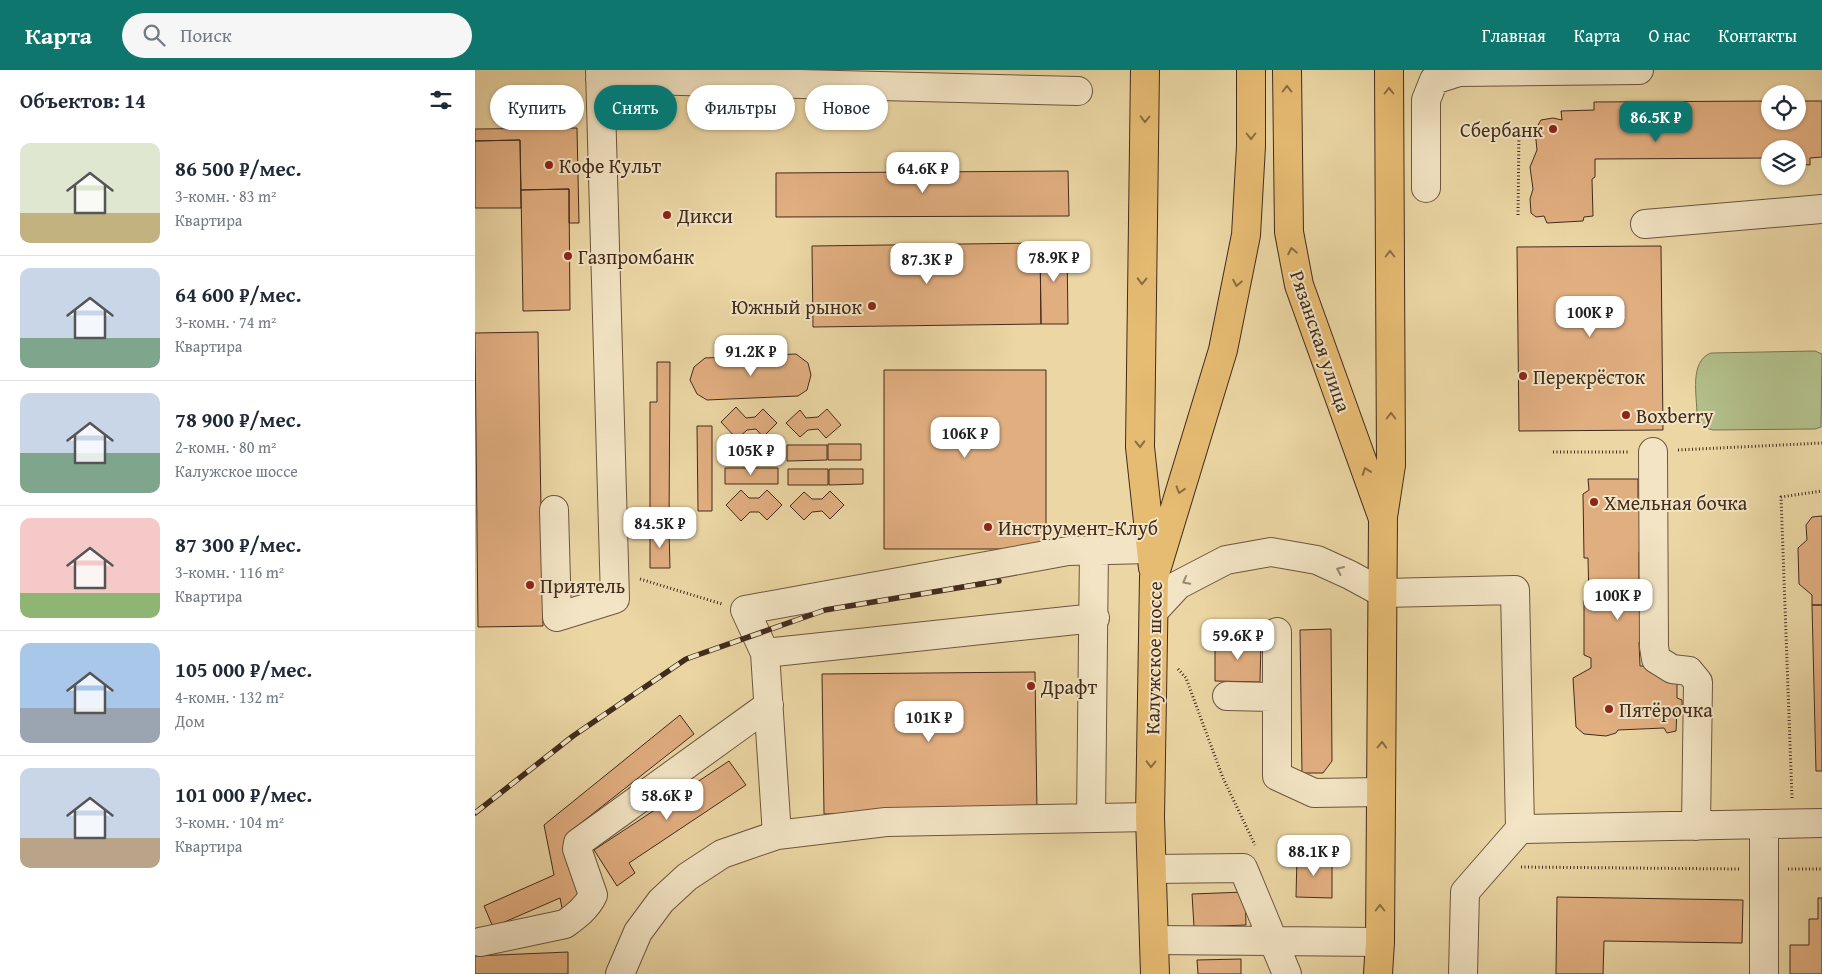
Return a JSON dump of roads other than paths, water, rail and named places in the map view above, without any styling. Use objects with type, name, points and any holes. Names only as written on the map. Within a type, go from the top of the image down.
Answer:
[{"type":"main road","points":[[1145,70],[1140,447],[1154,577]]},
{"type":"main road","name":"Калужское шоссе","points":[[1155,974],[1150,816],[1154,577],[1223,350],[1246,235],[1251,146],[1251,70]]},
{"type":"main road","name":"Рязанская улица","points":[[1287,70],[1289,232],[1299,285],[1383,517]]},
{"type":"main road","points":[[1378,974],[1380,942],[1383,517],[1391,465],[1389,70]]},
{"type":"street","points":[[1426,188],[1426,100],[1434,80],[1459,72],[1639,70]]},
{"type":"street","points":[[554,510],[557,616],[615,599],[600,74],[1078,91]]},
{"type":"street","points":[[1645,224],[1822,209]]},
{"type":"street","points":[[1653,452],[1654,647],[1656,659],[1672,669],[1689,671],[1698,682],[1696,826]]},
{"type":"street","points":[[777,835],[765,652],[745,610],[1068,551],[1150,548]]},
{"type":"street","points":[[1091,818],[1095,618],[1094,550]]},
{"type":"street","points":[[1154,610],[1178,585],[1226,560],[1271,552],[1317,560],[1350,575],[1383,594],[1515,590],[1520,829],[1465,892],[1463,974]]},
{"type":"street","points":[[765,652],[1095,618]]},
{"type":"street","points":[[1277,632],[1277,776],[1314,793],[1381,792]]},
{"type":"street","points":[[1227,696],[1277,697]]},
{"type":"street","points":[[480,942],[565,924],[575,917],[590,902],[593,895],[577,849],[581,840],[769,705]]},
{"type":"street","points":[[620,974],[638,932],[661,902],[687,877],[722,854],[777,835],[886,822],[1150,816]]},
{"type":"street","points":[[1520,829],[1822,823]]},
{"type":"street","points":[[1764,824],[1764,974]]},
{"type":"street","points":[[1152,869],[1243,868],[1287,974]]},
{"type":"street","points":[[1154,940],[1380,942]]},
{"type":"railway","points":[[475,813],[573,736],[686,659],[825,610],[999,581]]},
{"type":"place","name":"Сбербанк","points":[[1553,129]]},
{"type":"place","name":"Кофе Культ","points":[[549,165]]},
{"type":"place","name":"Дикси","points":[[667,215]]},
{"type":"place","name":"Газпромбанк","points":[[568,256]]},
{"type":"place","name":"Южный рынок","points":[[872,306]]},
{"type":"place","name":"Перекрёсток","points":[[1523,376]]},
{"type":"place","name":"Boxberry","points":[[1626,415]]},
{"type":"place","name":"Хмельная бочка","points":[[1594,502]]},
{"type":"place","name":"Инструмент-Клуб","points":[[988,527]]},
{"type":"place","name":"Приятель","points":[[530,585]]},
{"type":"place","name":"Драфт","points":[[1031,686]]},
{"type":"place","name":"Пятёрочка","points":[[1609,709]]}]
